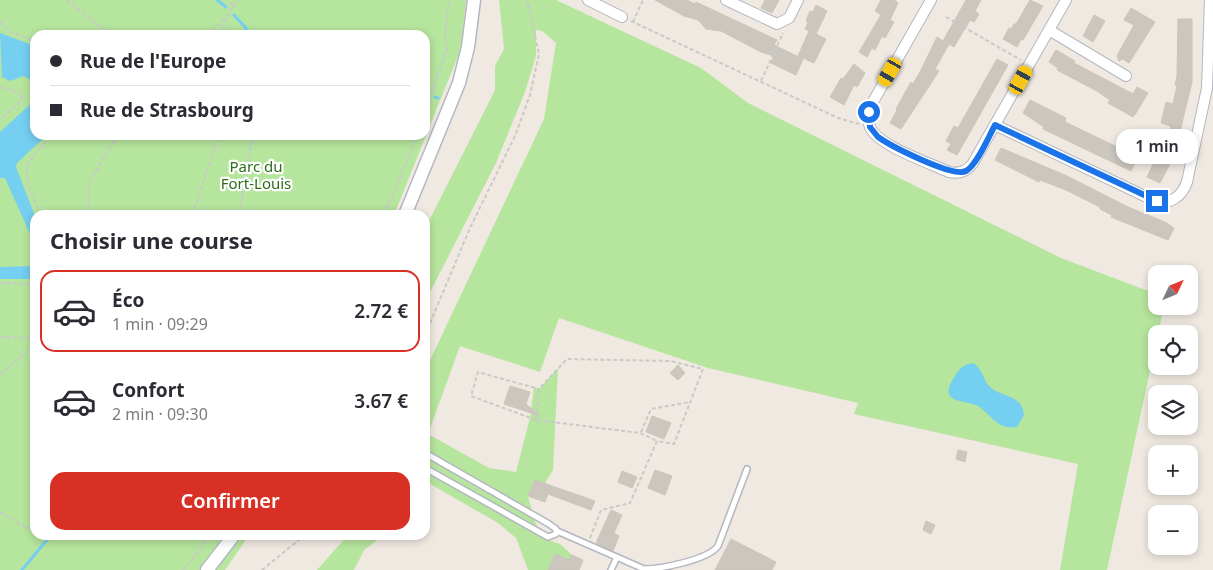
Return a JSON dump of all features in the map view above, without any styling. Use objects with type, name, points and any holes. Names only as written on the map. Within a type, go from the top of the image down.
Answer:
[{"type":"street","points":[[407,210],[462,74],[470,39],[474,0]]},
{"type":"street","points":[[588,0],[622,17]]},
{"type":"street","points":[[726,0],[774,23],[784,23],[789,18],[798,0]]},
{"type":"street","points":[[928,1],[870,107],[868,118],[870,127],[882,140],[949,172],[965,171],[973,164],[1066,0]]},
{"type":"street","points":[[995,125],[1153,200],[1161,202],[1171,200],[1181,194],[1187,182],[1207,88],[1210,0]]},
{"type":"street","points":[[1049,30],[1126,76]]},
{"type":"street","points":[[207,570],[230,540]]},
{"type":"lane","points":[[430,456],[549,524],[557,532],[644,569],[659,569],[713,552],[718,546],[747,469]]},
{"type":"lane","points":[[430,471],[548,537],[555,536],[557,532]]},
{"type":"lane","points":[[611,570],[617,557]]},
{"type":"path","points":[[67,0],[105,30]]},
{"type":"path","points":[[230,0],[232,7]]},
{"type":"path","points":[[213,30],[226,17],[238,0]]},
{"type":"path","points":[[430,93],[446,48],[445,35],[449,0]]},
{"type":"path","points":[[430,323],[467,234],[515,136],[530,95],[539,54],[527,0]]},
{"type":"path","points":[[643,0],[633,22],[844,121],[870,127]]},
{"type":"path","points":[[223,30],[226,17]]},
{"type":"path","points":[[946,17],[1029,64]]},
{"type":"path","points":[[0,22],[8,31],[30,39]]},
{"type":"path","points":[[760,81],[783,33],[784,23]]},
{"type":"path","points":[[0,86],[23,94],[20,102],[0,119]]},
{"type":"path","points":[[38,210],[27,182],[26,170],[31,158],[48,140]]},
{"type":"path","points":[[89,210],[89,183],[115,140]]},
{"type":"path","points":[[194,210],[217,140]]},
{"type":"path","points":[[240,210],[251,140]]},
{"type":"path","points":[[386,210],[416,140]]},
{"type":"path","points":[[0,283],[30,284]]},
{"type":"path","points":[[0,337],[30,338]]},
{"type":"path","points":[[0,374],[30,349]]},
{"type":"path","points":[[536,420],[539,389],[567,359],[670,361],[703,370],[674,444],[657,441],[640,433],[536,420],[471,396],[478,372],[539,389]]},
{"type":"path","points":[[640,433],[651,409],[690,402]]},
{"type":"path","points":[[588,545],[601,510],[630,503],[657,441]]},
{"type":"path","points":[[0,512],[25,528],[30,528]]},
{"type":"path","points":[[183,570],[206,540]]},
{"type":"path","points":[[262,570],[300,540]]},
{"type":"green space","name":"Parc du Fort-Louis","points":[[0,0],[466,0],[460,51],[430,126],[430,30],[30,30],[30,140],[424,140],[396,210],[30,210],[30,540],[221,540],[199,570],[0,570]]},
{"type":"green space","points":[[499,0],[556,0],[701,68],[748,103],[1061,258],[1148,291],[1148,315],[1162,315],[1160,325],[1148,325],[1149,375],[1107,570],[1060,570],[1078,464],[854,414],[858,403],[708,368],[559,318],[540,372],[460,346],[430,428],[430,360],[544,119],[556,43],[542,31],[536,30],[536,56],[525,92],[496,163],[430,292],[430,219],[495,90],[495,66],[504,49]]},
{"type":"green space","points":[[558,368],[553,470],[545,483],[535,480],[528,496],[535,522],[545,539],[560,544],[572,555],[569,560],[555,554],[548,570],[528,570],[516,538],[498,523],[430,484],[430,435],[489,468],[516,472],[530,418],[534,387],[539,389]]},
{"type":"green space","points":[[238,540],[246,540],[225,570],[214,570]]},
{"type":"green space","points":[[344,540],[377,540],[364,550],[354,570],[317,570]]},
{"type":"water","points":[[0,33],[30,44],[30,80],[24,76],[10,81],[2,77]]},
{"type":"water","points":[[30,105],[30,140],[42,140],[17,163],[16,167],[33,210],[30,210],[30,234],[5,178],[0,178],[0,132]]},
{"type":"water","points":[[30,266],[30,279],[0,279],[0,267]]},
{"type":"water","points":[[973,363],[979,368],[989,386],[1015,399],[1019,403],[1024,415],[1017,427],[1005,427],[976,405],[951,397],[949,393],[950,386],[955,376],[962,367]]},
{"type":"building","points":[[655,0],[687,0],[695,4],[696,2],[777,40],[774,45],[803,59],[796,75],[771,63],[774,56],[761,52],[721,31],[706,29],[698,20],[684,16]]},
{"type":"building","points":[[765,0],[779,0],[772,13],[761,8]]},
{"type":"building","points":[[881,0],[894,0],[898,3],[890,20],[894,22],[885,38],[882,36],[875,50],[872,48],[867,57],[859,52],[881,15],[875,11]]},
{"type":"building","points":[[966,0],[981,0],[975,11],[979,14],[974,22],[970,20],[954,47],[949,44],[935,69],[939,71],[901,129],[890,123],[911,82],[913,84],[920,72],[937,37],[943,41]]},
{"type":"building","points":[[1030,0],[1043,6],[1017,47],[1003,39],[1009,28],[1011,29],[1016,24]]},
{"type":"building","points":[[816,5],[827,11],[816,34],[826,39],[814,63],[798,56],[809,31],[805,29],[808,22],[806,21],[810,11],[813,12]]},
{"type":"building","points":[[1131,8],[1155,22],[1129,63],[1123,59],[1119,61],[1117,56],[1134,25],[1124,20]]},
{"type":"building","points":[[1094,15],[1105,21],[1093,42],[1083,36]]},
{"type":"building","points":[[1178,19],[1192,19],[1192,82],[1174,156],[1160,183],[1147,177],[1155,160],[1158,161],[1162,143],[1166,144],[1171,126],[1161,123],[1166,102],[1173,104],[1177,86],[1175,85],[1177,76]]},
{"type":"building","points":[[1056,50],[1075,61],[1074,63],[1133,94],[1137,87],[1148,93],[1133,117],[1108,103],[1110,100],[1097,91],[1057,70],[1058,68],[1049,62]]},
{"type":"building","points":[[997,59],[1008,65],[957,155],[947,150],[951,144],[946,141],[954,126],[958,128]]},
{"type":"building","points":[[854,64],[865,73],[857,87],[854,85],[844,105],[830,97],[841,78],[843,79]]},
{"type":"building","points":[[1030,100],[1066,118],[1065,122],[1138,157],[1131,171],[1043,129],[1044,127],[1023,113]]},
{"type":"building","points":[[1001,148],[1067,176],[1128,207],[1165,222],[1174,228],[1168,240],[1111,217],[1112,215],[1100,209],[1100,207],[1066,190],[1040,180],[1039,182],[995,160]]},
{"type":"building","points":[[678,365],[685,373],[678,380],[670,373]]},
{"type":"building","points":[[510,386],[530,392],[526,404],[540,416],[504,404]]},
{"type":"building","points":[[652,416],[671,423],[664,439],[646,432]]},
{"type":"building","points":[[958,450],[967,452],[965,462],[956,459]]},
{"type":"building","points":[[655,470],[672,476],[665,495],[648,488]]},
{"type":"building","points":[[622,471],[637,477],[632,488],[618,482]]},
{"type":"building","points":[[535,480],[595,501],[591,510],[548,494],[545,502],[528,496]]},
{"type":"building","points":[[611,510],[622,515],[614,533],[619,536],[613,551],[596,543]]},
{"type":"building","points":[[926,521],[935,525],[931,534],[923,530]]},
{"type":"building","points":[[731,539],[776,562],[772,570],[715,570]]},
{"type":"building","points":[[555,554],[569,560],[572,555],[583,560],[579,570],[548,570]]},
{"type":"waterway","points":[[217,0],[226,7]]},
{"type":"waterway","points":[[234,15],[247,30]]},
{"type":"waterway","points":[[22,570],[47,540]]},
{"type":"route","points":[[869,112],[868,122],[872,131],[878,137],[949,172],[962,172],[971,167],[995,125],[1157,201]]}]
